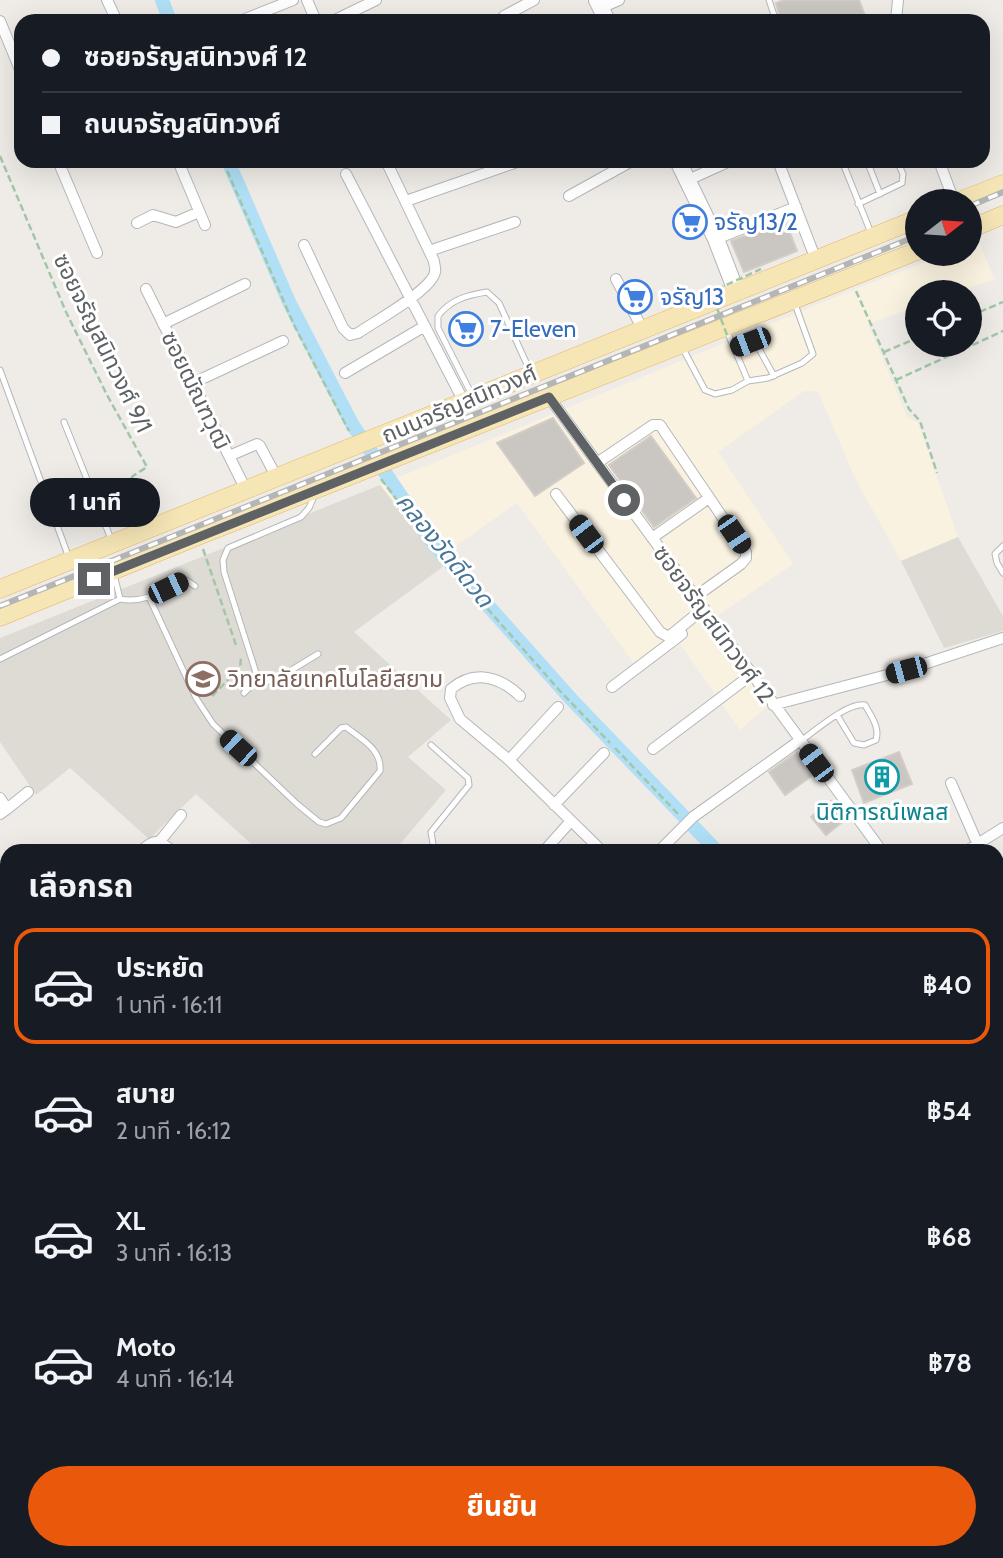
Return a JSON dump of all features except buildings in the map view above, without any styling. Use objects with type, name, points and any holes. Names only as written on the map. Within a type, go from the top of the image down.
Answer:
[{"type":"main road","points":[[681,168],[716,239],[736,291]]},
{"type":"main road","points":[[982,192],[1003,184]]},
{"type":"main road","points":[[982,224],[1003,215]]},
{"type":"main road","name":"ถนนจรัญสนิทวงศ์","points":[[0,589],[246,491],[361,440],[905,224]]},
{"type":"main road","name":"ถนนจรัญสนิทวงศ์","points":[[0,617],[316,490],[381,470],[549,397],[680,344],[726,332],[793,300],[905,256]]},
{"type":"street","points":[[258,14],[293,0]]},
{"type":"street","points":[[347,14],[376,0]]},
{"type":"street","points":[[508,14],[534,0]]},
{"type":"street","points":[[602,10],[619,0]]},
{"type":"street","points":[[0,21],[14,55]]},
{"type":"street","points":[[61,168],[97,253]]},
{"type":"street","points":[[181,168],[205,225]]},
{"type":"street","points":[[304,245],[343,328],[350,335],[358,333],[411,299],[431,281],[435,273],[429,251],[390,168]]},
{"type":"street","points":[[406,201],[500,168]]},
{"type":"street","points":[[569,196],[619,168]]},
{"type":"street","points":[[686,181],[715,168]]},
{"type":"street","points":[[781,168],[816,260]]},
{"type":"street","points":[[942,168],[952,189]]},
{"type":"street","points":[[346,174],[425,326],[469,399]]},
{"type":"street","points":[[716,239],[796,207]]},
{"type":"street","points":[[137,223],[153,215],[176,222],[199,212]]},
{"type":"street","points":[[429,251],[515,222]]},
{"type":"street","points":[[616,279],[642,328]]},
{"type":"street","points":[[163,324],[246,284]]},
{"type":"street","name":"ซอยฒัณฑวุฒิ","points":[[146,289],[246,491]]},
{"type":"street","points":[[345,373],[425,326]]},
{"type":"street","points":[[193,383],[283,341]]},
{"type":"street","name":"ซอยจรัญสนิทวงศ์ 12","points":[[549,397],[876,844]]},
{"type":"street","points":[[597,463],[653,425],[660,425],[746,552],[746,558],[695,597]]},
{"type":"street","points":[[229,456],[257,444],[277,478]]},
{"type":"street","points":[[556,494],[660,632],[671,635],[706,612]]},
{"type":"street","points":[[652,538],[709,498]]},
{"type":"street","points":[[612,687],[706,612]]},
{"type":"street","points":[[773,705],[906,670],[1003,638]]},
{"type":"street","points":[[653,749],[751,675]]},
{"type":"street","points":[[520,696],[499,679],[489,677],[466,680],[451,689],[450,698],[460,719],[509,760],[595,844]]},
{"type":"street","points":[[509,760],[558,708]]},
{"type":"street","points":[[666,844],[689,821],[799,741]]},
{"type":"street","points":[[554,805],[604,753]]},
{"type":"street","points":[[951,783],[972,844]]},
{"type":"street","points":[[0,798],[4,812],[28,792]]},
{"type":"street","points":[[151,844],[160,841],[181,815]]},
{"type":"street","points":[[550,844],[570,821]]},
{"type":"street","points":[[979,844],[1003,828]]},
{"type":"street","points":[[160,841],[164,844]]},
{"type":"lane","points":[[845,168],[873,237]]},
{"type":"lane","points":[[870,168],[880,194]]},
{"type":"lane","points":[[858,204],[902,183],[900,168]]},
{"type":"lane","points":[[469,399],[438,328],[438,316],[447,304],[472,294],[487,292],[499,303],[531,374]]},
{"type":"lane","points":[[680,344],[705,390],[715,394],[732,390],[748,381],[774,376],[802,363],[813,354],[793,300]]},
{"type":"lane","points":[[726,332],[748,381]]},
{"type":"lane","points":[[734,348],[750,342],[758,347],[774,376]]},
{"type":"lane","points":[[0,370],[70,560]]},
{"type":"lane","points":[[64,422],[113,544]]},
{"type":"lane","points":[[316,490],[309,508],[301,517],[228,548],[224,554],[224,572],[258,679],[264,683],[280,677],[318,654]]},
{"type":"lane","points":[[1003,546],[995,554],[1003,573]]},
{"type":"lane","points":[[113,571],[120,599]]},
{"type":"lane","points":[[0,659],[120,599],[149,597],[186,580],[195,586]]},
{"type":"lane","points":[[149,597],[196,698],[213,724],[297,804],[319,822],[326,824],[341,818],[380,771],[381,762],[377,752],[346,727],[341,727],[315,754]]},
{"type":"lane","points":[[244,693],[258,679]]},
{"type":"lane","points":[[799,741],[837,715],[855,704],[864,705],[876,725],[876,740],[864,745],[854,743],[837,715]]},
{"type":"lane","points":[[431,744],[468,778],[469,785],[431,832],[433,844]]},
{"type":"path","name":"ซอยจรัญสนิทวงศ์ 9/1","points":[[0,156],[66,312],[107,395],[147,467],[133,476],[120,496],[134,535]]},
{"type":"path","points":[[226,168],[294,325],[361,440]]},
{"type":"path","points":[[726,332],[711,292],[761,269]]},
{"type":"path","points":[[851,278],[909,409],[920,421],[937,473]]},
{"type":"path","points":[[982,311],[1003,302]]},
{"type":"path","points":[[897,380],[1003,331]]},
{"type":"path","points":[[884,352],[905,343]]},
{"type":"path","points":[[381,470],[434,548],[560,691],[689,821]]},
{"type":"path","points":[[198,536],[241,659],[240,668],[212,696]]},
{"type":"shaded area","points":[[982,249],[994,279],[982,283],[982,280],[905,280],[905,310],[868,324],[907,417],[918,423],[958,537],[901,561],[854,476],[818,391],[804,391],[718,452],[793,564],[717,616],[777,698],[740,730],[680,644],[640,672],[517,503],[438,558],[380,485],[916,266],[982,266]]},
{"type":"shaded area","name":"วิทยาลัยเทคโนโลยีสยาม","points":[[380,485],[444,566],[354,632],[451,720],[408,757],[446,790],[400,844],[251,844],[196,794],[149,839],[70,768],[36,795],[0,742],[0,638]]},
{"type":"shaded area","points":[[958,537],[1003,616],[1003,631],[944,648],[901,561]]},
{"type":"waterway","name":"คลองวัดดีดวด","points":[[162,0],[167,14]]},
{"type":"waterway","name":"คลองวัดดีดวด","points":[[231,168],[289,302],[352,424],[435,546],[571,699],[710,844]]},
{"type":"railway","points":[[982,201],[1003,192]]},
{"type":"railway","points":[[0,606],[905,241]]},
{"type":"place","name":"จรัญ13/2","points":[[690,222]]},
{"type":"place","name":"จรัญ13","points":[[635,297]]},
{"type":"place","name":"7-Eleven","points":[[466,329]]},
{"type":"place","name":"วิทยาลัยเทคโนโลยีสยาม","points":[[203,679]]},
{"type":"place","name":"นิติการณ์เพลส","points":[[882,777]]},
{"type":"route","points":[[94,579],[549,397],[624,500]]}]
